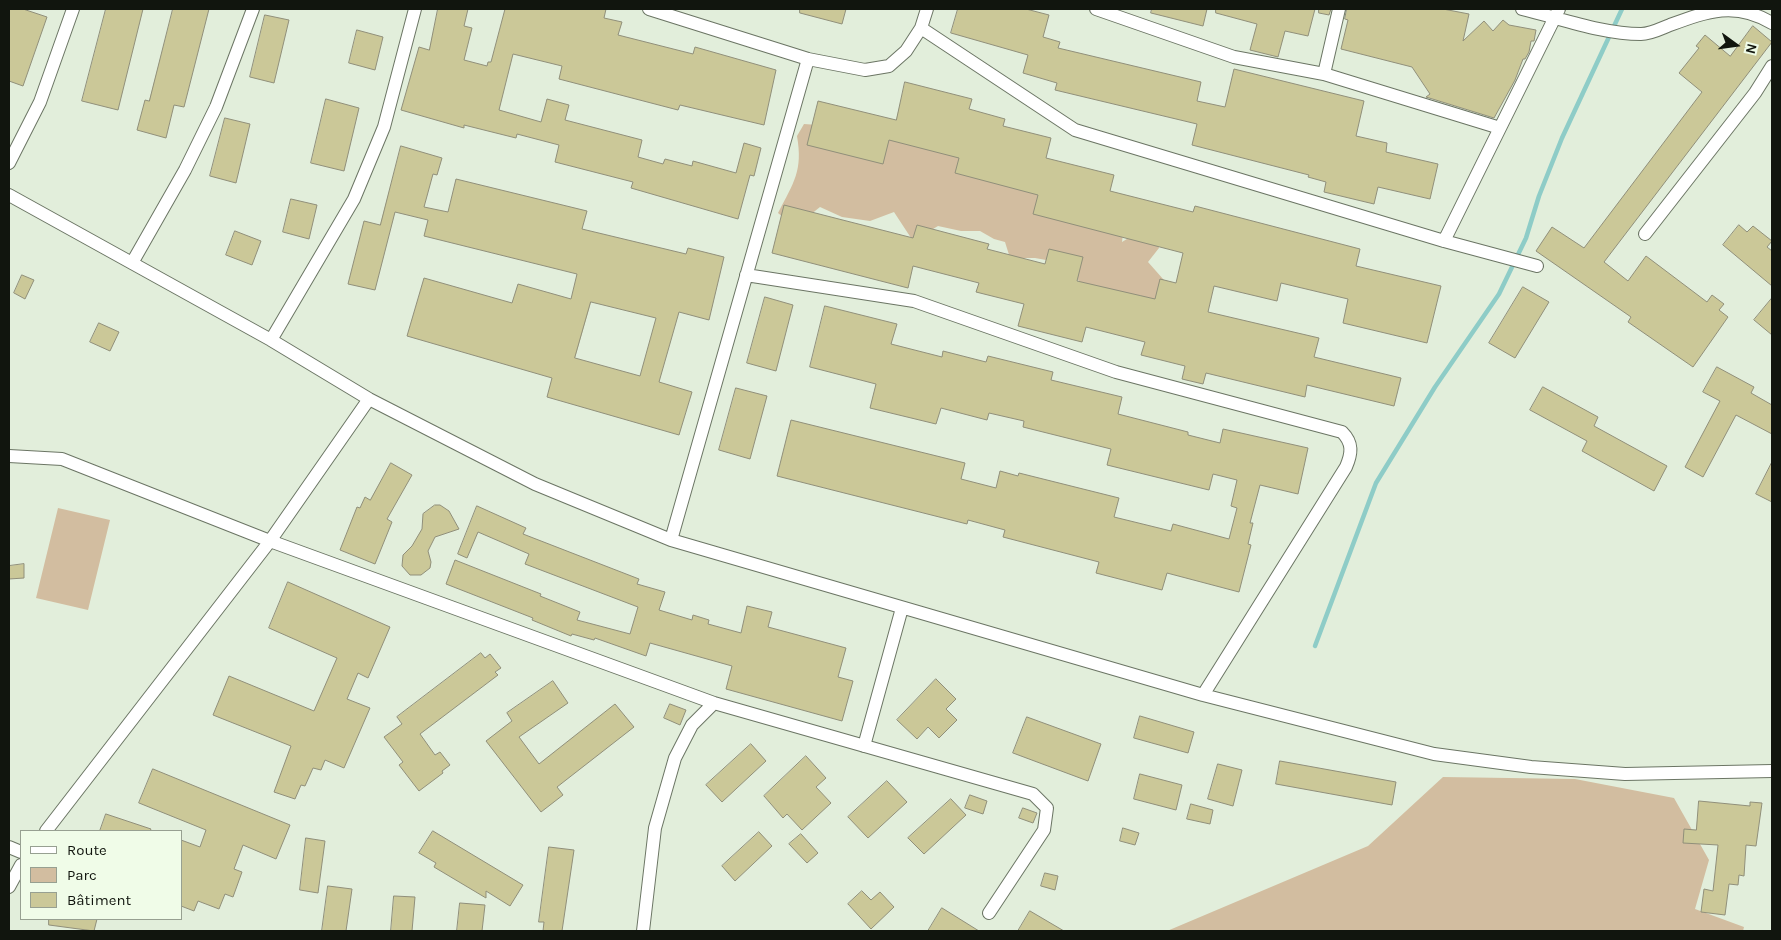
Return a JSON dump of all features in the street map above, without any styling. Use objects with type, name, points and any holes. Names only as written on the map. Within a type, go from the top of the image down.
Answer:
[{"type":"street","points":[[9,163],[40,102],[73,9]]},
{"type":"street","points":[[132,263],[185,170],[216,107],[253,9]]},
{"type":"street","points":[[271,340],[354,199],[384,127],[414,9]]},
{"type":"street","points":[[649,9],[808,59],[865,70],[889,66],[906,51],[921,28],[927,9]]},
{"type":"street","points":[[1096,9],[1234,57],[1324,74],[1500,128]]},
{"type":"street","points":[[1324,74],[1339,9]]},
{"type":"street","points":[[1522,9],[1560,15],[1620,32],[1644,34],[1702,13],[1730,9],[1755,13],[1772,23]]},
{"type":"street","points":[[1450,243],[1500,128],[1560,15]]},
{"type":"street","points":[[921,28],[1075,130],[1450,243],[1537,266]]},
{"type":"street","points":[[671,540],[808,59]]},
{"type":"street","points":[[1644,234],[1755,93],[1772,66]]},
{"type":"street","points":[[9,195],[271,340],[369,399],[535,484],[671,540],[1203,695],[1434,754],[1531,767],[1625,774],[1772,770]]},
{"type":"street","points":[[746,275],[914,301],[1116,372],[1342,432],[1348,438],[1351,448],[1351,457],[1346,467],[1203,695]]},
{"type":"street","points":[[47,830],[270,541],[369,399]]},
{"type":"street","points":[[9,456],[62,459],[270,541],[714,703],[1033,794],[1047,808],[1044,830],[989,913]]},
{"type":"street","points":[[864,746],[902,608]]},
{"type":"street","points":[[643,931],[655,828],[675,758],[692,725],[714,703]]},
{"type":"street","points":[[9,887],[20,867]]},
{"type":"green space","points":[[804,124],[860,128],[907,128],[1124,223],[1122,242],[1140,231],[1155,230],[1159,248],[1148,262],[1171,288],[1153,307],[1140,295],[1125,308],[1098,298],[1085,290],[1080,284],[1074,265],[1035,258],[1010,258],[1005,242],[994,239],[980,231],[961,231],[938,226],[913,241],[894,212],[870,221],[842,217],[820,207],[795,227],[778,213],[796,176],[799,158],[797,136]]},
{"type":"green space","points":[[58,508],[110,520],[88,610],[36,598]]},
{"type":"green space","points":[[1443,777],[1575,779],[1674,798],[1709,860],[1695,909],[1744,927],[1743,931],[1167,931],[1368,846]]},
{"type":"building","points":[[9,9],[23,9],[47,17],[23,86],[9,81]]},
{"type":"building","points":[[106,9],[143,9],[118,110],[82,101]]},
{"type":"building","points":[[173,9],[209,9],[184,107],[174,105],[166,138],[137,130],[145,100],[149,101]]},
{"type":"building","points":[[438,9],[468,9],[464,26],[472,28],[464,60],[487,66],[488,62],[491,62],[505,9],[606,9],[604,18],[622,22],[618,35],[693,54],[695,47],[776,70],[764,125],[680,105],[678,110],[559,79],[562,66],[513,54],[499,110],[541,122],[547,99],[569,105],[565,120],[642,140],[638,157],[663,164],[665,159],[692,166],[693,161],[736,173],[744,143],[761,148],[754,176],[750,175],[738,219],[631,188],[633,182],[555,162],[559,145],[517,134],[516,138],[464,125],[464,128],[401,110],[419,47],[429,50]]},
{"type":"building","points":[[800,9],[846,9],[842,24],[800,13]]},
{"type":"building","points":[[958,9],[1026,9],[1049,15],[1043,37],[1060,42],[1058,48],[1201,82],[1197,101],[1225,107],[1234,69],[1364,101],[1356,136],[1387,143],[1386,152],[1438,164],[1430,199],[1378,187],[1374,204],[1324,192],[1326,182],[1308,177],[1309,175],[1192,145],[1197,124],[1055,90],[1057,83],[1023,73],[1028,55],[951,33]]},
{"type":"building","points":[[1152,9],[1207,9],[1203,26],[1151,13]]},
{"type":"building","points":[[1216,9],[1315,9],[1308,36],[1285,31],[1278,57],[1250,50],[1257,24],[1216,13]]},
{"type":"building","points":[[1319,9],[1331,9],[1329,15],[1319,13]]},
{"type":"building","points":[[1347,9],[1443,9],[1469,14],[1463,41],[1484,21],[1493,31],[1503,20],[1509,25],[1536,30],[1529,52],[1525,59],[1523,59],[1515,80],[1494,118],[1426,97],[1430,94],[1412,67],[1341,49],[1348,20],[1345,19]]},
{"type":"building","points":[[265,15],[289,20],[274,83],[250,77]]},
{"type":"building","points":[[1753,26],[1772,42],[1604,262],[1628,281],[1646,256],[1707,302],[1712,295],[1724,304],[1719,310],[1728,317],[1693,367],[1628,322],[1631,317],[1536,251],[1552,227],[1584,248],[1702,92],[1679,73],[1699,48],[1696,46],[1705,35],[1730,56]]},
{"type":"building","points":[[357,30],[383,37],[375,70],[349,63]]},
{"type":"building","points":[[905,82],[972,99],[969,109],[1005,119],[1003,126],[1051,138],[1046,158],[1114,175],[1110,191],[1193,212],[1195,206],[1360,249],[1356,266],[1441,286],[1427,343],[1343,323],[1348,299],[1281,283],[1277,301],[1214,286],[1208,312],[1319,338],[1314,357],[1401,378],[1394,406],[1307,385],[1305,397],[1206,373],[1203,384],[1182,379],[1185,366],[1141,355],[1145,342],[1086,327],[1082,342],[1018,326],[1024,304],[976,292],[979,283],[913,266],[908,288],[772,253],[784,205],[913,238],[917,225],[989,244],[987,249],[1045,264],[1049,249],[1083,257],[1077,281],[1155,299],[1160,279],[1176,283],[1183,253],[1033,214],[1038,195],[955,173],[959,158],[889,140],[883,164],[807,145],[818,101],[896,120]]},
{"type":"building","points":[[326,99],[359,108],[344,171],[311,163]]},
{"type":"building","points":[[225,118],[250,124],[236,183],[210,176]]},
{"type":"building","points":[[401,146],[442,158],[437,175],[433,174],[424,207],[448,212],[456,179],[587,211],[582,229],[686,254],[688,248],[724,257],[709,320],[679,312],[659,382],[692,392],[679,435],[547,397],[552,378],[407,336],[424,278],[512,303],[518,284],[571,299],[577,274],[424,236],[428,220],[395,212],[375,290],[348,284],[364,221],[380,225]],"holes":[[[591,302],[656,318],[640,376],[575,358]]]},
{"type":"building","points":[[291,199],[317,205],[309,239],[283,232]]},
{"type":"building","points":[[1739,225],[1747,232],[1753,226],[1772,241],[1767,247],[1772,251],[1772,286],[1723,245]]},
{"type":"building","points":[[235,231],[261,241],[252,265],[226,255]]},
{"type":"building","points":[[22,275],[34,280],[25,299],[14,293]]},
{"type":"building","points":[[1523,287],[1549,302],[1515,358],[1489,343]]},
{"type":"building","points":[[765,297],[793,305],[776,371],[747,363]]},
{"type":"building","points":[[1772,298],[1772,335],[1754,320]]},
{"type":"building","points":[[825,306],[897,324],[891,344],[942,357],[943,351],[986,362],[988,356],[1053,372],[1051,380],[1122,397],[1118,414],[1188,432],[1188,435],[1220,443],[1223,429],[1308,448],[1298,494],[1260,485],[1250,523],[1253,523],[1248,544],[1251,545],[1239,592],[1167,573],[1162,590],[1096,573],[1099,562],[1003,537],[1005,530],[968,520],[967,524],[777,476],[791,420],[965,463],[961,479],[996,488],[1000,471],[1018,476],[1019,473],[1119,498],[1114,517],[1171,531],[1173,524],[1229,539],[1237,508],[1231,506],[1237,480],[1213,474],[1209,490],[1107,465],[1111,449],[1023,427],[1024,421],[989,413],[987,420],[941,408],[936,424],[870,408],[876,384],[810,367]]},
{"type":"building","points":[[99,323],[119,332],[110,351],[90,342]]},
{"type":"building","points":[[1717,367],[1754,387],[1751,393],[1772,405],[1772,434],[1736,415],[1703,477],[1685,467],[1720,401],[1703,392]]},
{"type":"building","points":[[1543,387],[1598,417],[1594,426],[1667,466],[1654,491],[1582,451],[1587,441],[1530,410]]},
{"type":"building","points":[[736,388],[767,396],[750,459],[719,450]]},
{"type":"building","points":[[1772,462],[1772,502],[1756,494]]},
{"type":"building","points":[[391,463],[412,475],[387,519],[392,522],[375,564],[340,550],[357,507],[360,508],[365,497],[370,500]]},
{"type":"building","points":[[435,505],[440,505],[449,511],[459,529],[435,537],[428,551],[431,562],[430,568],[421,575],[410,575],[402,566],[403,555],[412,546],[422,529],[423,514]]},
{"type":"building","points":[[477,506],[526,528],[523,534],[639,579],[637,584],[665,592],[659,610],[692,620],[693,615],[709,620],[708,624],[741,633],[747,606],[772,612],[768,627],[846,648],[838,677],[853,681],[842,721],[726,689],[732,666],[650,643],[646,656],[595,638],[594,640],[572,634],[571,636],[532,620],[533,618],[446,584],[455,560],[541,594],[540,596],[580,612],[577,620],[630,634],[638,607],[525,564],[529,554],[478,532],[467,558],[458,554]]},
{"type":"building","points":[[24,564],[24,578],[9,579],[9,566]]},
{"type":"building","points":[[288,582],[390,627],[368,678],[358,673],[347,699],[370,708],[344,768],[325,760],[321,770],[313,768],[305,786],[301,785],[295,799],[274,792],[291,746],[213,715],[229,676],[314,711],[337,658],[269,628]]},
{"type":"building","points":[[481,653],[485,658],[490,654],[501,668],[495,672],[498,675],[420,734],[435,755],[440,752],[450,765],[442,771],[443,773],[419,791],[399,765],[403,762],[384,737],[402,724],[397,717]]},
{"type":"building","points":[[936,679],[956,699],[946,709],[957,720],[939,738],[928,727],[917,739],[897,720]]},
{"type":"building","points":[[553,681],[568,703],[519,737],[539,764],[615,704],[634,727],[557,787],[563,795],[541,812],[486,741],[512,721],[507,713]]},
{"type":"building","points":[[670,704],[686,710],[680,725],[664,718]]},
{"type":"building","points":[[1140,716],[1194,732],[1188,753],[1134,738]]},
{"type":"building","points":[[1027,717],[1101,744],[1088,781],[1013,753]]},
{"type":"building","points":[[751,744],[766,761],[722,802],[706,785]]},
{"type":"building","points":[[806,756],[826,778],[816,787],[831,803],[802,830],[787,814],[783,818],[764,796]]},
{"type":"building","points":[[1280,761],[1396,782],[1392,805],[1276,784]]},
{"type":"building","points":[[1218,764],[1242,770],[1233,806],[1208,799]]},
{"type":"building","points":[[153,769],[290,825],[276,859],[243,845],[234,869],[242,872],[233,897],[225,894],[219,909],[198,901],[194,911],[182,906],[182,840],[200,847],[206,830],[139,803]]},
{"type":"building","points":[[1140,774],[1182,785],[1176,810],[1134,799]]},
{"type":"building","points":[[887,781],[907,802],[868,838],[848,817]]},
{"type":"building","points":[[970,795],[987,801],[983,814],[965,808]]},
{"type":"building","points":[[951,799],[966,815],[924,854],[908,838]]},
{"type":"building","points":[[1699,801],[1750,806],[1750,802],[1762,803],[1756,846],[1746,845],[1744,876],[1739,875],[1738,885],[1729,884],[1725,915],[1701,912],[1704,889],[1713,891],[1718,845],[1683,843],[1684,829],[1696,830]]},
{"type":"building","points":[[1191,804],[1213,810],[1210,824],[1187,819]]},
{"type":"building","points":[[1023,808],[1037,813],[1033,823],[1019,818]]},
{"type":"building","points":[[106,814],[151,829],[150,830],[100,830]]},
{"type":"building","points":[[1123,828],[1139,833],[1135,845],[1120,841]]},
{"type":"building","points":[[433,831],[523,885],[510,906],[486,891],[486,898],[434,867],[436,863],[419,853]]},
{"type":"building","points":[[759,832],[772,846],[735,881],[722,866]]},
{"type":"building","points":[[801,834],[818,853],[807,863],[789,844]]},
{"type":"building","points":[[306,838],[325,841],[318,893],[300,890]]},
{"type":"building","points":[[549,847],[574,850],[562,931],[543,931],[544,922],[539,922]]},
{"type":"building","points":[[1045,873],[1058,876],[1055,890],[1041,886]]},
{"type":"building","points":[[328,886],[352,889],[346,931],[322,931]]},
{"type":"building","points":[[862,891],[871,900],[880,892],[894,907],[871,929],[848,904]]},
{"type":"building","points":[[394,896],[415,897],[412,931],[391,931]]},
{"type":"building","points":[[460,903],[485,905],[482,931],[457,931]]},
{"type":"building","points":[[942,908],[979,931],[928,931]]},
{"type":"building","points":[[1030,911],[1064,931],[1018,931]]},
{"type":"building","points":[[49,920],[97,920],[94,931],[49,925]]},
{"type":"waterway","points":[[1315,646],[1376,483],[1435,387],[1499,294],[1526,238],[1539,196],[1562,138],[1622,9]]}]
